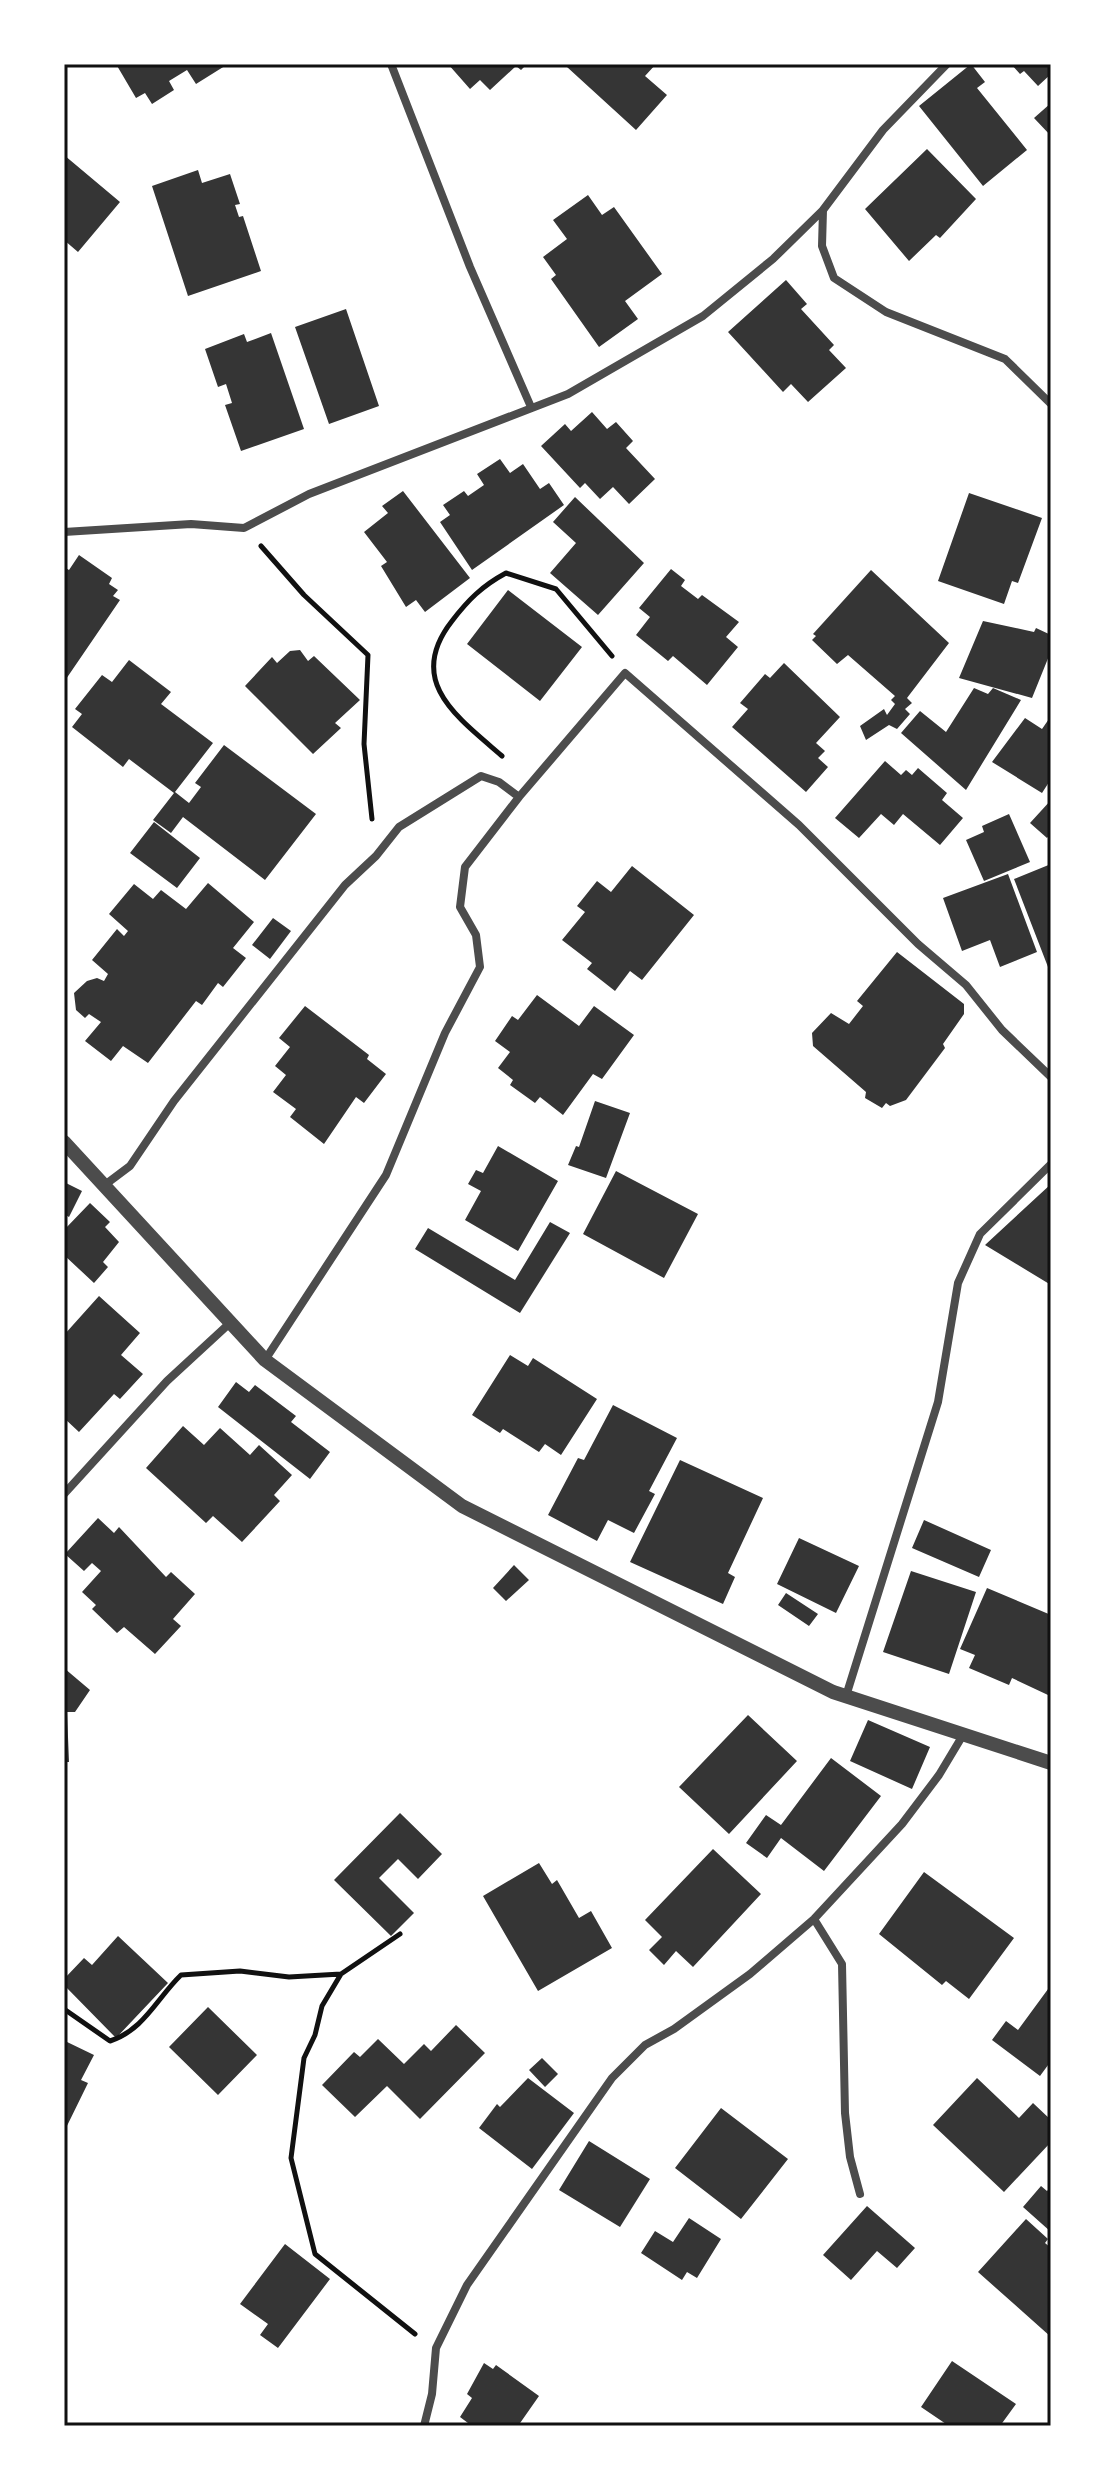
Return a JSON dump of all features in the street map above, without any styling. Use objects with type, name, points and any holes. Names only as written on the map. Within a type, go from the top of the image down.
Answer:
[{"type":"street","points":[[391,64],[465,254],[531,407]]},
{"type":"street","points":[[64,532],[191,524],[244,528],[309,494],[371,473],[443,440],[568,394],[703,316],[773,259],[823,210],[883,130],[947,64]]},
{"type":"street","points":[[823,210],[822,246],[834,278],[886,312],[1005,359],[1051,404]]},
{"type":"street","points":[[265,1360],[386,1175],[445,1033],[480,967],[476,935],[460,907],[465,867],[519,797],[625,673],[799,825],[918,944],[966,985],[1002,1030],[1051,1077]]},
{"type":"street","points":[[106,1184],[130,1166],[174,1101],[314,920],[376,856],[399,827],[481,776],[499,782],[519,797]]},
{"type":"street","points":[[64,1142],[106,1184],[265,1360],[462,1506],[846,1696],[1051,1763]]},
{"type":"street","points":[[846,1696],[938,1402],[958,1283],[980,1234],[1051,1164]]},
{"type":"street","points":[[64,1494],[167,1381],[231,1321]]},
{"type":"street","points":[[424,2426],[432,2394],[436,2348],[467,2285],[612,2078],[645,2045],[674,2029],[750,1974],[814,1919],[902,1824],[939,1775],[963,1735]]},
{"type":"street","points":[[814,1919],[842,1964],[845,2113],[850,2157],[860,2194]]},
{"type":"path","points":[[244,528],[304,595],[368,655],[364,744],[376,856]]},
{"type":"path","points":[[536,778],[510,762],[451,710],[431,672],[435,644],[477,589],[506,573],[556,589],[625,673]]},
{"type":"path","points":[[400,1934],[341,1974],[322,2006],[315,2035],[304,2058],[291,2158],[315,2254],[391,2318],[436,2348]]},
{"type":"path","points":[[64,2009],[110,2041],[126,2036],[139,2024],[181,1975],[240,1971],[289,1977],[341,1974]]},
{"type":"building","points":[[116,64],[228,64],[196,84],[187,70],[169,81],[174,90],[152,104],[145,93],[136,98]]},
{"type":"building","points":[[448,64],[527,64],[521,70],[516,66],[490,90],[480,80],[470,89]]},
{"type":"building","points":[[570,64],[656,64],[645,76],[667,95],[636,130],[567,67]]},
{"type":"building","points":[[971,64],[985,82],[977,88],[1027,150],[983,186],[919,106]]},
{"type":"building","points":[[1011,64],[1051,64],[1051,74],[1038,86],[1024,71],[1020,74]]},
{"type":"building","points":[[1051,103],[1051,136],[1034,118]]},
{"type":"building","points":[[927,149],[976,199],[940,238],[936,235],[909,261],[865,209]]},
{"type":"building","points":[[64,155],[120,202],[78,252],[64,240]]},
{"type":"building","points":[[198,170],[202,183],[230,174],[240,204],[235,205],[239,217],[243,216],[261,271],[188,296],[152,186]]},
{"type":"building","points":[[588,195],[602,215],[614,207],[662,274],[625,301],[638,319],[599,347],[551,279],[556,275],[543,257],[567,239],[553,220]]},
{"type":"building","points":[[786,280],[807,304],[801,309],[834,345],[829,350],[846,368],[808,402],[791,384],[783,392],[728,332]]},
{"type":"building","points":[[346,309],[379,406],[329,424],[295,327]]},
{"type":"building","points":[[271,333],[304,429],[241,451],[225,405],[232,403],[226,384],[218,387],[205,349],[244,334],[247,342]]},
{"type":"building","points":[[592,412],[607,429],[616,422],[633,441],[626,448],[655,479],[629,504],[613,487],[600,499],[585,483],[580,488],[541,446],[565,424],[571,431]]},
{"type":"building","points":[[500,459],[510,473],[523,464],[540,489],[549,483],[564,505],[472,570],[440,522],[450,515],[443,505],[464,491],[468,496],[484,485],[477,474]]},
{"type":"building","points":[[403,491],[470,578],[425,612],[416,600],[406,607],[381,566],[387,562],[364,532],[388,513],[382,506]]},
{"type":"building","points":[[969,493],[1042,518],[1018,583],[1012,581],[1004,604],[938,581]]},
{"type":"building","points":[[575,497],[644,563],[598,615],[550,573],[576,543],[553,522]]},
{"type":"building","points":[[79,555],[112,578],[109,584],[118,590],[113,596],[120,600],[64,682],[64,567],[69,570]]},
{"type":"building","points":[[671,569],[685,580],[681,586],[698,599],[702,595],[739,622],[726,637],[738,647],[707,685],[673,656],[668,661],[636,635],[650,617],[639,608]]},
{"type":"building","points":[[871,570],[949,643],[907,698],[912,703],[905,709],[910,714],[897,729],[889,725],[866,740],[860,726],[884,709],[887,715],[895,704],[891,700],[895,696],[848,655],[837,664],[812,640],[816,636],[813,634]]},
{"type":"building","points":[[508,590],[582,647],[540,701],[467,644]]},
{"type":"building","points":[[983,621],[1034,632],[1036,628],[1051,635],[1051,651],[1032,698],[959,678]]},
{"type":"building","points":[[300,650],[308,661],[314,656],[360,700],[335,723],[341,728],[313,754],[245,686],[272,657],[277,663],[290,651]]},
{"type":"building","points":[[129,660],[171,692],[161,704],[213,743],[175,792],[189,803],[201,787],[195,783],[224,745],[316,814],[265,880],[183,817],[171,833],[153,820],[174,793],[129,759],[123,767],[72,727],[82,714],[75,709],[102,675],[112,682]]},
{"type":"building","points":[[784,663],[840,717],[816,743],[825,751],[818,758],[828,767],[806,792],[732,727],[748,709],[740,703],[765,674],[770,678]]},
{"type":"building","points":[[974,688],[988,694],[993,688],[1021,700],[966,790],[901,733],[920,711],[946,732]]},
{"type":"building","points":[[1051,716],[1051,779],[1042,793],[992,762],[1025,718],[1042,729]]},
{"type":"building","points":[[885,761],[901,775],[906,770],[912,775],[918,768],[947,793],[942,800],[963,818],[940,845],[903,814],[894,825],[881,814],[859,838],[835,818]]},
{"type":"building","points":[[1051,800],[1051,833],[1047,838],[1030,823]]},
{"type":"building","points":[[1009,814],[1030,862],[984,881],[966,840],[984,832],[982,826]]},
{"type":"building","points":[[154,822],[200,858],[177,888],[130,853]]},
{"type":"building","points":[[1051,864],[1051,966],[1048,967],[1014,879]]},
{"type":"building","points":[[632,866],[694,915],[642,980],[630,971],[615,991],[587,969],[592,963],[562,940],[585,912],[577,906],[597,881],[611,892]]},
{"type":"building","points":[[1008,874],[1037,952],[1000,967],[990,940],[962,951],[943,898]]},
{"type":"building","points":[[208,883],[254,922],[233,948],[246,958],[223,987],[218,983],[202,1005],[196,1001],[148,1063],[123,1046],[111,1061],[85,1041],[101,1022],[89,1014],[85,1018],[76,1010],[74,993],[87,981],[97,978],[104,981],[108,974],[92,960],[117,929],[124,936],[128,931],[109,914],[134,884],[153,899],[161,890],[186,909]]},
{"type":"building","points":[[273,918],[291,931],[270,959],[252,945]]},
{"type":"building","points":[[897,952],[964,1004],[964,1014],[943,1044],[945,1048],[906,1100],[890,1106],[886,1103],[882,1108],[865,1098],[866,1092],[813,1046],[812,1033],[831,1013],[849,1024],[863,1006],[857,1001]]},
{"type":"building","points":[[537,995],[579,1026],[594,1006],[634,1035],[602,1079],[593,1074],[563,1115],[540,1097],[535,1103],[510,1085],[513,1080],[498,1068],[510,1052],[495,1041],[512,1016],[518,1020]]},
{"type":"building","points":[[305,1006],[369,1055],[367,1059],[386,1074],[364,1103],[356,1097],[324,1144],[290,1117],[296,1109],[273,1092],[286,1075],[275,1066],[290,1047],[279,1038]]},
{"type":"building","points":[[595,1101],[630,1113],[606,1178],[568,1165],[576,1146],[579,1147]]},
{"type":"building","points":[[498,1146],[558,1181],[518,1251],[465,1220],[481,1191],[468,1184],[476,1170],[483,1173]]},
{"type":"building","points":[[616,1171],[698,1214],[664,1278],[583,1234]]},
{"type":"building","points":[[64,1182],[82,1191],[69,1217],[64,1214]]},
{"type":"building","points":[[1051,1184],[1051,1285],[985,1245]]},
{"type":"building","points":[[90,1203],[110,1222],[105,1227],[119,1242],[103,1262],[108,1267],[94,1283],[64,1255],[64,1230]]},
{"type":"building","points":[[550,1222],[570,1233],[520,1313],[415,1249],[428,1228],[515,1280]]},
{"type":"building","points":[[99,1296],[140,1333],[121,1355],[143,1374],[120,1399],[114,1394],[79,1432],[64,1418],[64,1335]]},
{"type":"building","points":[[510,1355],[528,1366],[533,1358],[597,1399],[561,1455],[545,1444],[539,1452],[503,1429],[500,1433],[472,1415]]},
{"type":"building","points":[[236,1382],[249,1392],[255,1385],[296,1416],[291,1422],[330,1452],[310,1479],[218,1407]]},
{"type":"building","points":[[613,1405],[677,1438],[649,1491],[655,1494],[634,1533],[608,1520],[597,1541],[548,1515],[578,1458],[584,1460]]},
{"type":"building","points":[[183,1426],[204,1445],[220,1428],[250,1455],[259,1445],[292,1475],[274,1495],[280,1501],[242,1542],[213,1516],[206,1523],[146,1468]]},
{"type":"building","points":[[680,1460],[763,1498],[728,1573],[735,1577],[723,1604],[630,1562]]},
{"type":"building","points":[[98,1518],[114,1533],[119,1527],[166,1577],[171,1572],[195,1594],[173,1619],[181,1626],[155,1654],[124,1627],[117,1633],[92,1609],[96,1605],[82,1592],[101,1571],[92,1563],[84,1571],[65,1554]]},
{"type":"building","points":[[924,1520],[991,1550],[979,1577],[912,1548]]},
{"type":"building","points":[[799,1538],[859,1566],[836,1613],[777,1584]]},
{"type":"building","points":[[514,1565],[529,1580],[506,1601],[493,1588]]},
{"type":"building","points":[[911,1571],[976,1592],[949,1674],[883,1652]]},
{"type":"building","points":[[987,1588],[1051,1615],[1048,1695],[1012,1678],[1009,1685],[969,1668],[975,1655],[960,1649]]},
{"type":"building","points":[[786,1593],[818,1614],[809,1626],[778,1605]]},
{"type":"building","points":[[64,1668],[90,1690],[75,1712],[67,1712],[69,1762],[64,1762]]},
{"type":"building","points":[[748,1715],[797,1761],[729,1834],[679,1787]]},
{"type":"building","points":[[868,1720],[930,1747],[912,1789],[850,1761]]},
{"type":"building","points":[[831,1758],[881,1796],[824,1871],[781,1838],[767,1858],[746,1843],[766,1815],[781,1825]]},
{"type":"building","points":[[400,1813],[442,1854],[418,1879],[398,1859],[379,1878],[414,1913],[391,1936],[334,1880]]},
{"type":"building","points":[[713,1849],[761,1894],[693,1967],[676,1951],[664,1965],[649,1950],[662,1937],[645,1920]]},
{"type":"building","points":[[539,1863],[552,1884],[557,1880],[579,1918],[591,1911],[612,1948],[538,1991],[483,1896]]},
{"type":"building","points":[[924,1872],[1014,1938],[969,1999],[946,1981],[942,1985],[879,1934]]},
{"type":"building","points":[[118,1936],[168,1983],[116,2038],[64,1985],[64,1979],[84,1958],[92,1965]]},
{"type":"building","points":[[1051,1985],[1051,2061],[1040,2076],[992,2040],[1006,2021],[1018,2030]]},
{"type":"building","points":[[208,2007],[257,2055],[218,2095],[169,2047]]},
{"type":"building","points":[[456,2025],[485,2053],[420,2119],[387,2086],[355,2117],[322,2085],[354,2052],[360,2057],[378,2039],[404,2064],[424,2044],[431,2051]]},
{"type":"building","points":[[65,2041],[94,2055],[81,2080],[88,2083],[64,2132]]},
{"type":"building","points":[[542,2058],[558,2074],[545,2087],[529,2070]]},
{"type":"building","points":[[528,2078],[574,2113],[532,2169],[479,2128],[497,2104],[500,2107]]},
{"type":"building","points":[[977,2078],[1019,2118],[1033,2103],[1051,2120],[1051,2142],[1004,2192],[933,2125]]},
{"type":"building","points":[[721,2108],[788,2159],[741,2219],[675,2168]]},
{"type":"building","points":[[589,2141],[650,2179],[620,2227],[559,2190]]},
{"type":"building","points":[[1041,2186],[1047,2191],[1051,2187],[1051,2232],[1023,2207]]},
{"type":"building","points":[[867,2206],[915,2248],[897,2268],[877,2251],[851,2280],[823,2255]]},
{"type":"building","points":[[689,2218],[721,2239],[697,2278],[687,2272],[682,2280],[641,2253],[655,2231],[673,2242]]},
{"type":"building","points":[[1026,2219],[1048,2239],[1045,2243],[1051,2248],[1051,2337],[978,2272]]},
{"type":"building","points":[[285,2244],[330,2279],[278,2348],[260,2335],[268,2324],[240,2304]]},
{"type":"building","points":[[952,2361],[1016,2404],[1000,2426],[949,2426],[921,2407]]},
{"type":"building","points":[[484,2363],[493,2369],[496,2365],[539,2396],[518,2426],[484,2423],[472,2426],[460,2417],[472,2398],[467,2394]]}]
